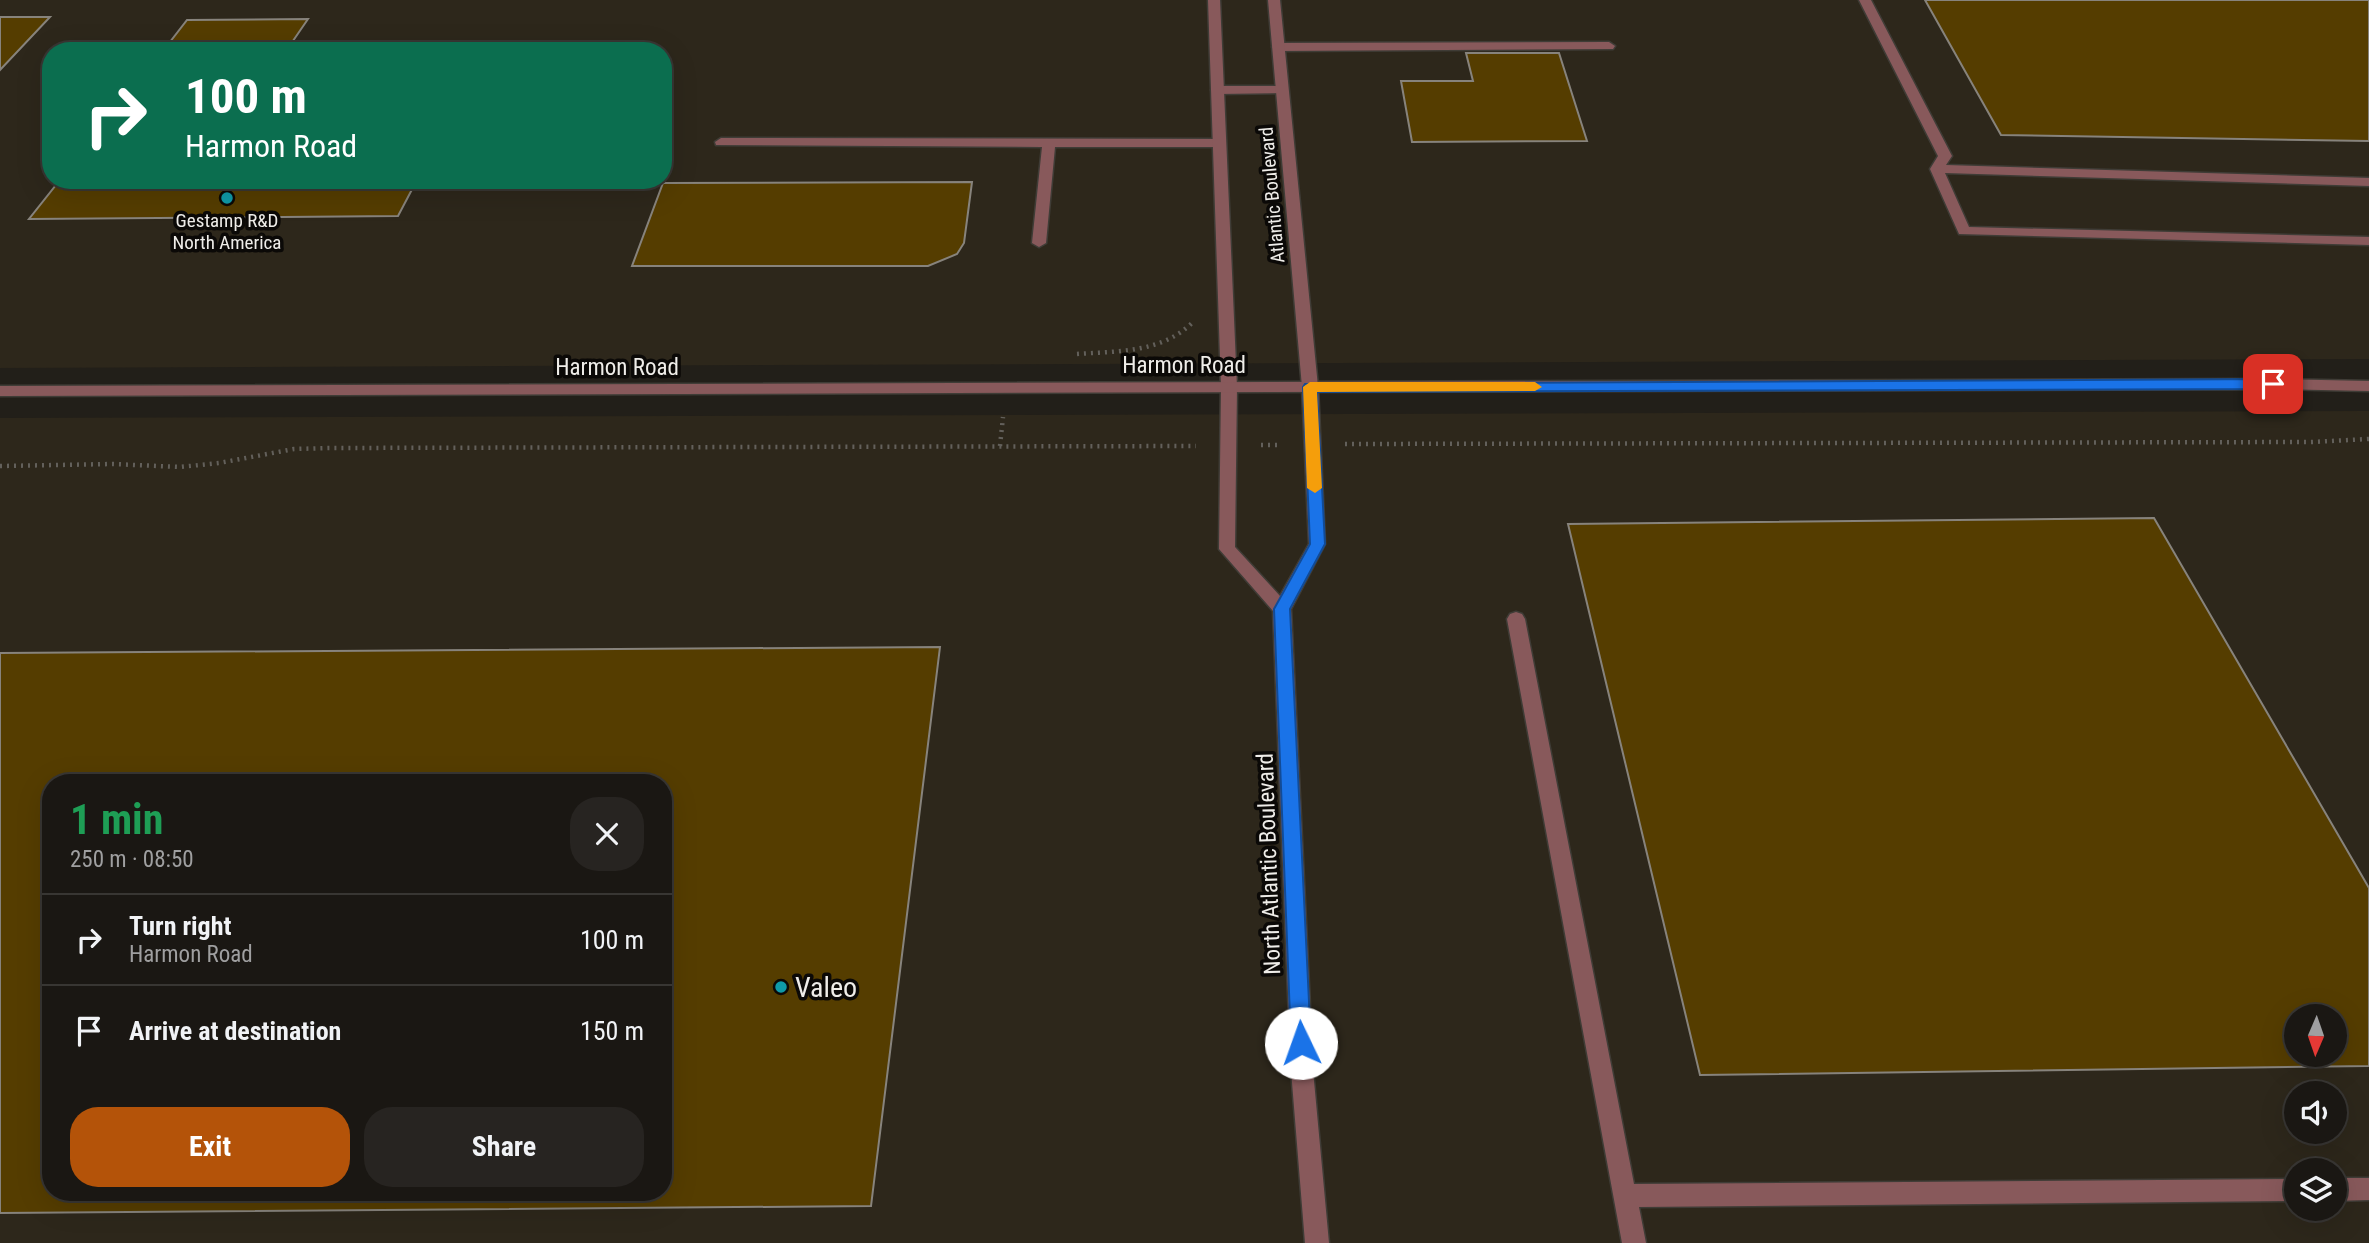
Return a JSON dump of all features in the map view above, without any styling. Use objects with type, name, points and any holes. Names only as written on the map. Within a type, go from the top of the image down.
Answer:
[{"type":"street","points":[[1213,0],[1229,387],[1227,549],[1282,609],[1317,544],[1310,387]]},
{"type":"street","name":"Atlantic Boulevard","points":[[1274,0],[1310,387]]},
{"type":"street","points":[[1865,0],[1945,156],[1937,169]]},
{"type":"street","points":[[1278,47],[1609,46]]},
{"type":"street","points":[[1217,90],[1282,90]]},
{"type":"street","points":[[721,142],[1219,143]]},
{"type":"street","points":[[1039,243],[1049,142]]},
{"type":"street","points":[[1937,169],[2369,182]]},
{"type":"street","points":[[1937,169],[1964,231],[2369,241]]},
{"type":"street","name":"Harmon Road","points":[[0,391],[2245,384],[2369,386]]},
{"type":"street","name":"North Atlantic Boulevard","points":[[1282,609],[1302,1070],[1317,1243]]},
{"type":"street","points":[[1516,619],[1634,1243]]},
{"type":"street","points":[[2347,1190],[2369,1189]]},
{"type":"street","points":[[1625,1196],[2284,1190]]},
{"type":"path","points":[[1068,354],[1143,347],[1183,334],[1196,318]]},
{"type":"path","points":[[0,466],[113,464],[180,467],[294,450],[329,448],[1228,446],[1917,440],[2311,442],[2369,439]]},
{"type":"shaded area","points":[[0,0],[2369,0],[2369,359],[0,368]]},
{"type":"shaded area","points":[[2369,411],[2369,1243],[0,1243],[0,418]]},
{"type":"building","points":[[1925,0],[2369,0],[2369,141],[2001,135]]},
{"type":"building","points":[[0,17],[50,17],[0,70]]},
{"type":"building","points":[[308,19],[292,42],[170,42],[187,20]]},
{"type":"building","points":[[1466,53],[1559,53],[1587,141],[1412,142],[1401,81],[1473,81]]},
{"type":"building","points":[[972,182],[964,243],[957,254],[928,266],[632,266],[661,189],[672,189],[672,183]]},
{"type":"building","name":"Gestamp R&D North America","points":[[53,189],[412,189],[398,216],[29,219]]},
{"type":"building","points":[[2154,518],[2369,888],[2369,1066],[2347,1066],[2347,1004],[2284,1004],[2284,1067],[1700,1075],[1568,524]]},
{"type":"building","name":"Valeo","points":[[940,647],[871,1206],[0,1213],[0,653]]},
{"type":"slow traffic","points":[[1315,488],[1310,387],[1535,387]]},
{"type":"place","name":"Gestamp R&D North America","points":[[227,198]]},
{"type":"place","name":"Valeo","points":[[781,987]]},
{"type":"route","points":[[1301,1043],[1282,609],[1317,544],[1310,387],[2273,384]]}]
